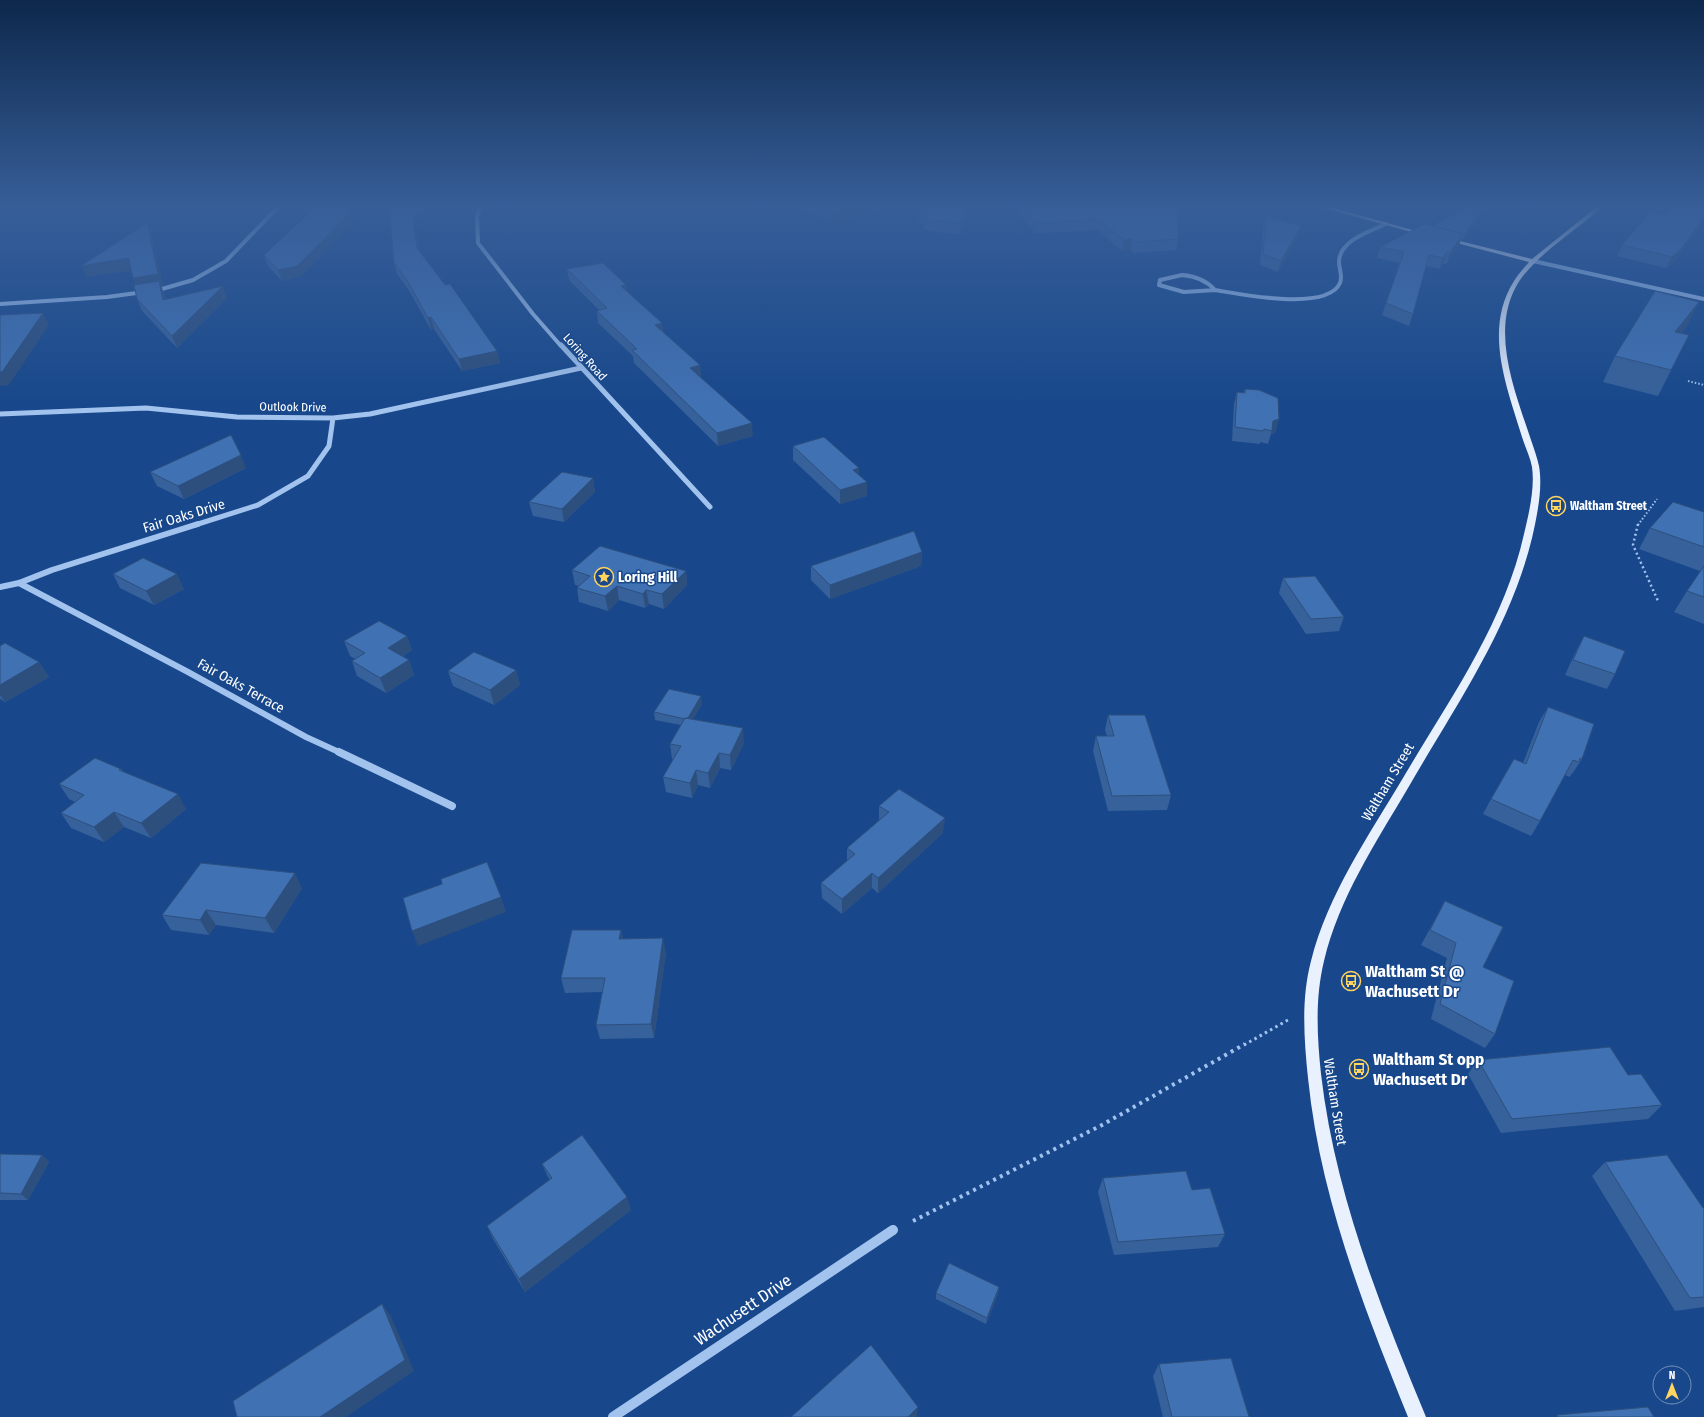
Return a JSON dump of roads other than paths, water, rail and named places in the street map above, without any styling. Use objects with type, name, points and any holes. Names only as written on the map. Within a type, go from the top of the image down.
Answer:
[{"type":"main road","name":"Waltham Street","points":[[1417,1417],[1365,1282],[1336,1189],[1318,1109],[1314,1074],[1311,1007],[1314,976],[1322,946],[1330,919],[1345,886],[1490,639],[1504,609],[1528,541],[1536,470],[1504,366],[1501,322],[1507,299],[1523,271]]},
{"type":"street","points":[[0,304],[107,297],[158,291],[193,280],[208,271]]},
{"type":"street","name":"Loring Road","points":[[500,271],[533,314],[581,368],[710,507]]},
{"type":"street","points":[[1215,290],[1209,282],[1200,277],[1185,275],[1170,276],[1160,280],[1158,285],[1184,292],[1215,290],[1280,299],[1308,299],[1328,295],[1337,288],[1342,277],[1341,271]]},
{"type":"street","points":[[1579,271],[1704,299]]},
{"type":"street","name":"Outlook Drive","points":[[0,414],[146,408],[237,417],[333,418],[370,414],[581,368]]},
{"type":"street","name":"Fair Oaks Drive","points":[[0,587],[19,583],[181,528],[240,512],[258,505],[308,476],[329,446],[333,418]]},
{"type":"street","name":"Fair Oaks Terrace","points":[[19,583],[188,672],[306,737],[452,806]]},
{"type":"street","name":"Wachusett Drive","points":[[613,1417],[892,1230]]},
{"type":"place","name":"Waltham Street","points":[[1556,506]]},
{"type":"place","name":"Loring Hill","points":[[604,577]]},
{"type":"place","name":"Waltham St @ Wachusett Dr","points":[[1351,981]]},
{"type":"place","name":"Waltham St opp Wachusett Dr","points":[[1359,1069]]}]
